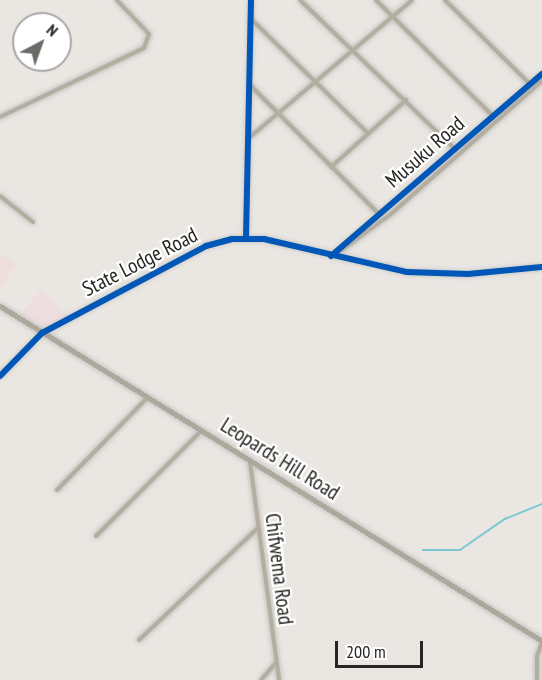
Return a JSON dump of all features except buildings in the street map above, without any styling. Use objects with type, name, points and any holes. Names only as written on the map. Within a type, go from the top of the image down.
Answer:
[{"type":"main road","name":"Leopards Hill Road","points":[[0,306],[542,641]]},
{"type":"street","points":[[0,117],[144,48],[149,34],[117,0]]},
{"type":"street","points":[[246,238],[251,86],[251,0]]},
{"type":"street","points":[[300,0],[454,148]]},
{"type":"street","points":[[376,0],[493,116]]},
{"type":"street","points":[[249,138],[412,0]]},
{"type":"street","points":[[445,0],[530,84]]},
{"type":"street","points":[[251,18],[368,133]]},
{"type":"street","name":"Musuku Road","points":[[331,256],[542,74]]},
{"type":"street","points":[[331,256],[391,214],[542,81]]},
{"type":"street","points":[[251,86],[379,214]]},
{"type":"street","points":[[331,167],[406,100]]},
{"type":"street","points":[[0,196],[33,222]]},
{"type":"street","name":"State Lodge Road","points":[[0,376],[42,333],[206,246],[246,238],[396,270],[437,274],[542,267]]},
{"type":"street","points":[[57,490],[148,397]]},
{"type":"street","points":[[96,536],[202,430]]},
{"type":"street","name":"Chifwema Road","points":[[250,461],[279,680]]},
{"type":"street","points":[[139,640],[259,527]]},
{"type":"street","points":[[537,680],[542,641]]},
{"type":"street","points":[[261,680],[277,663]]},
{"type":"shaded area","points":[[0,253],[17,264],[0,288]]},
{"type":"shaded area","points":[[40,291],[69,315],[42,329],[21,314]]},
{"type":"waterway","points":[[423,550],[460,550],[505,519],[542,504]]},
{"type":"cycle path","points":[[246,238],[251,0]]},
{"type":"cycle path","points":[[331,256],[542,74]]},
{"type":"cycle path","points":[[0,376],[42,333],[206,246],[232,239],[264,239],[407,272],[468,274],[542,267]]}]
